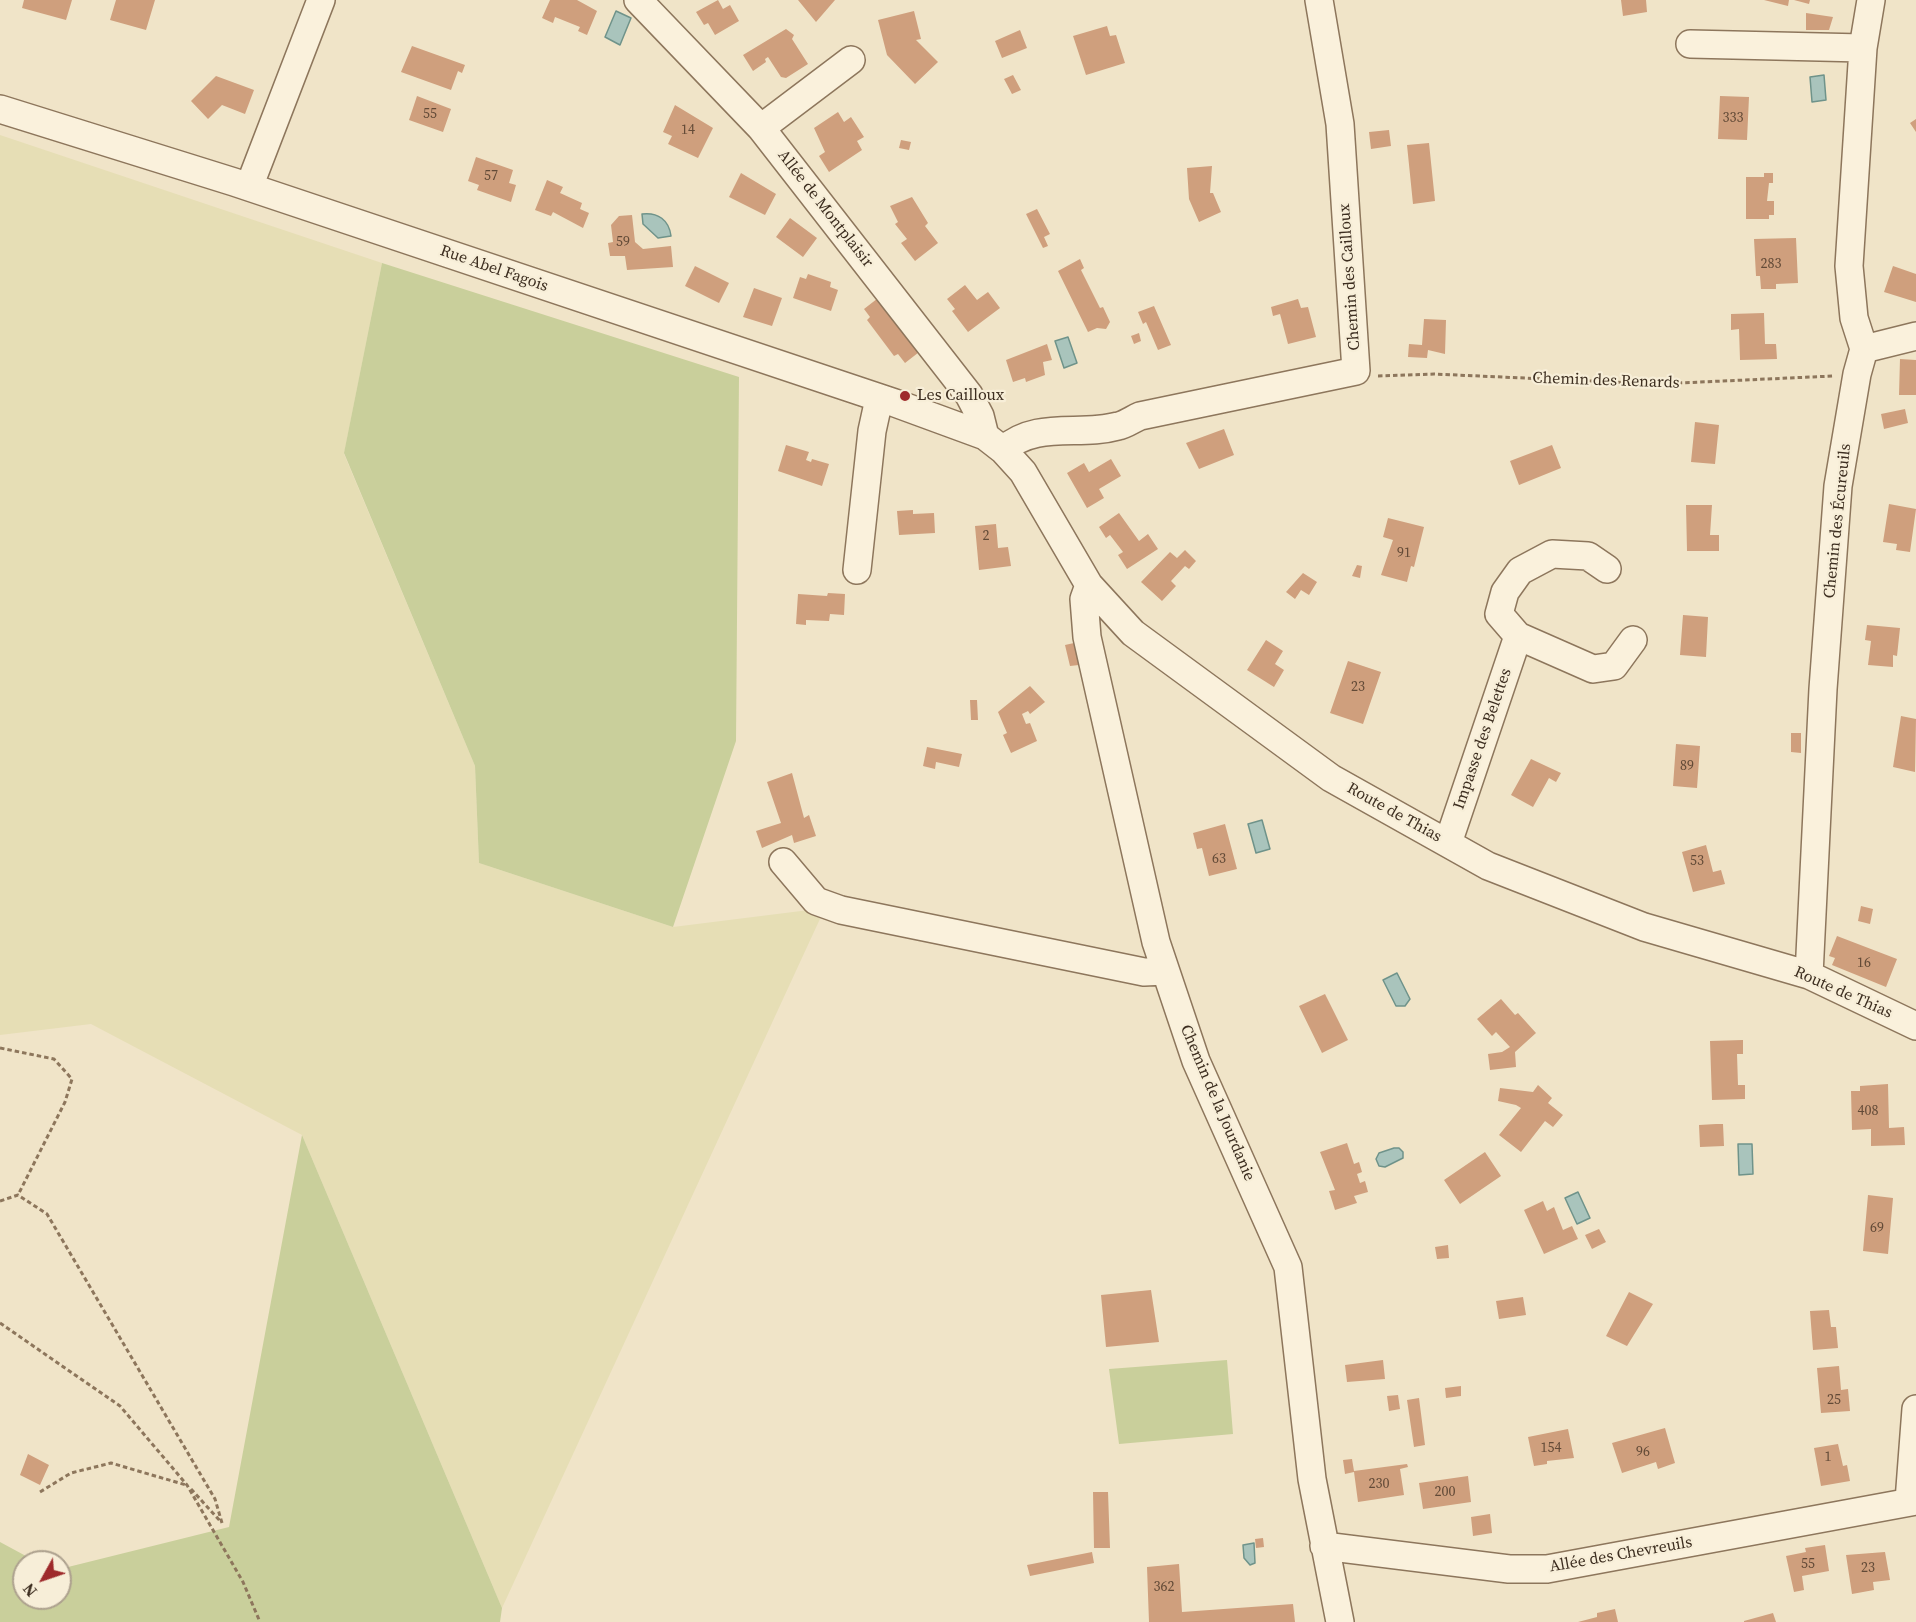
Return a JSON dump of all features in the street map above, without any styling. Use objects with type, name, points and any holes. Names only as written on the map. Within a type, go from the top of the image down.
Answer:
[{"type":"street","points":[[249,187],[321,0]]},
{"type":"street","name":"Allée de Montplaisir","points":[[638,0],[761,128],[969,394],[994,443]]},
{"type":"street","name":"Chemin des Cailloux","points":[[994,443],[1039,433],[1119,426],[1140,416],[1356,371],[1340,124],[1319,0]]},
{"type":"street","points":[[1871,0],[1863,48],[1849,266],[1854,318],[1864,348],[1916,336]]},
{"type":"street","points":[[1690,44],[1863,48]]},
{"type":"street","points":[[761,128],[851,60]]},
{"type":"street","name":"Rue Abel Fagois","points":[[0,110],[249,187],[879,399],[994,443]]},
{"type":"street","name":"Chemin des Écureuils","points":[[1809,975],[1823,689],[1838,486],[1857,374],[1864,348]]},
{"type":"street","points":[[857,570],[872,430],[879,399]]},
{"type":"street","name":"Route de Thias","points":[[994,443],[1023,472],[1089,585],[1133,633],[1182,672],[1330,778],[1488,866],[1644,927],[1809,975],[1916,1026]]},
{"type":"street","points":[[1607,569],[1588,556],[1552,554],[1520,571],[1505,592],[1499,614],[1518,636],[1593,669],[1614,666],[1633,640]]},
{"type":"street","name":"Chemin de la Jourdanie","points":[[1089,585],[1084,598],[1087,637],[1156,942],[1196,1061],[1288,1267],[1312,1479],[1340,1622]]},
{"type":"street","name":"Impasse des Belettes","points":[[1448,843],[1518,636]]},
{"type":"street","points":[[783,862],[816,900],[841,910],[1144,972],[1165,971]]},
{"type":"street","points":[[1913,1501],[1916,1409]]},
{"type":"street","name":"Allée des Chevreuils","points":[[1324,1546],[1509,1569],[1547,1569],[1913,1501]]},
{"type":"path","name":"Chemin des Renards","points":[[1356,371],[1382,377],[1434,374],[1657,384],[1857,374]]},
{"type":"path","points":[[0,1048],[54,1059],[72,1079],[65,1102],[18,1195],[0,1201]]},
{"type":"path","points":[[0,1323],[120,1406],[222,1523],[215,1499],[47,1214],[18,1195]]},
{"type":"path","points":[[40,1492],[71,1473],[111,1463],[187,1485],[243,1582],[260,1622]]},
{"type":"shaded area","points":[[0,135],[382,263],[344,454],[475,766],[479,863],[673,927],[825,908],[502,1608],[302,1135],[91,1024],[0,1035]]},
{"type":"green space","points":[[382,263],[739,377],[736,741],[673,927],[479,863],[475,766],[344,453]]},
{"type":"green space","points":[[302,1135],[502,1608],[500,1622],[0,1622],[0,1542],[15,1550],[12,1550],[12,1610],[72,1610],[72,1566],[229,1527]]},
{"type":"green space","points":[[1227,1360],[1233,1434],[1119,1444],[1109,1369]]},
{"type":"water","points":[[616,11],[631,18],[620,45],[605,37]]},
{"type":"water","points":[[1824,75],[1826,100],[1812,102],[1810,77]]},
{"type":"water","points":[[642,214],[653,214],[662,218],[671,236],[658,238],[643,224]]},
{"type":"water","points":[[1068,337],[1077,363],[1064,368],[1055,341]]},
{"type":"water","points":[[1262,820],[1270,849],[1256,853],[1248,824]]},
{"type":"water","points":[[1397,973],[1410,999],[1405,1006],[1396,1006],[1383,980]]},
{"type":"water","points":[[1738,1144],[1752,1144],[1753,1174],[1739,1175]]},
{"type":"water","points":[[1399,1148],[1403,1152],[1403,1158],[1385,1167],[1379,1166],[1376,1159],[1379,1153]]},
{"type":"water","points":[[1578,1192],[1590,1218],[1577,1224],[1565,1198]]},
{"type":"water","points":[[1254,1543],[1255,1563],[1250,1565],[1244,1558],[1243,1545]]},
{"type":"building","points":[[24,0],[72,0],[66,20],[22,8]]},
{"type":"building","points":[[116,0],[155,0],[146,30],[110,20]]},
{"type":"building","points":[[550,0],[577,0],[597,11],[587,35],[578,31],[580,27],[555,17],[553,23],[542,18]]},
{"type":"building","points":[[718,0],[723,9],[730,5],[739,21],[715,35],[708,23],[704,25],[696,12]]},
{"type":"building","points":[[798,0],[835,0],[816,22]]},
{"type":"building","points":[[1621,0],[1646,0],[1647,12],[1623,16]]},
{"type":"building","points":[[1764,0],[1789,0],[1788,6]]},
{"type":"building","points":[[1794,0],[1810,0],[1809,4]]},
{"type":"building","points":[[914,11],[921,39],[916,40],[938,62],[915,84],[887,55],[878,20]]},
{"type":"building","points":[[1806,13],[1833,17],[1829,30],[1806,30]]},
{"type":"building","points":[[1107,26],[1110,36],[1116,35],[1125,63],[1086,75],[1073,36]]},
{"type":"building","points":[[786,29],[794,35],[792,39],[808,64],[786,78],[781,77],[768,57],[765,59],[766,62],[753,71],[743,55]]},
{"type":"building","points":[[1020,30],[1027,48],[1002,58],[995,41]]},
{"type":"building","points":[[412,46],[465,65],[462,73],[458,71],[451,90],[401,72]]},
{"type":"building","points":[[1013,75],[1021,90],[1012,94],[1004,79]]},
{"type":"building","points":[[216,76],[254,90],[245,114],[222,105],[208,119],[191,101]]},
{"type":"building","points":[[417,96],[451,109],[443,132],[409,120]]},
{"type":"building","points":[[1720,96],[1749,97],[1747,140],[1718,139]]},
{"type":"building","points":[[675,105],[713,128],[698,158],[668,144],[672,136],[663,132]]},
{"type":"building","points":[[838,112],[844,122],[851,117],[864,137],[857,141],[862,150],[829,172],[819,156],[825,152],[814,128]]},
{"type":"building","points":[[1916,119],[1916,132],[1910,123]]},
{"type":"building","points":[[1389,130],[1391,146],[1371,149],[1369,132]]},
{"type":"building","points":[[901,140],[911,142],[909,150],[899,148]]},
{"type":"building","points":[[1429,143],[1435,201],[1413,204],[1407,145]]},
{"type":"building","points":[[476,157],[513,170],[509,183],[516,185],[511,202],[477,190],[479,185],[468,181]]},
{"type":"building","points":[[1212,166],[1210,193],[1213,193],[1221,212],[1199,222],[1189,199],[1187,168]]},
{"type":"building","points":[[741,173],[776,194],[765,215],[729,197]]},
{"type":"building","points":[[1764,173],[1773,173],[1773,183],[1769,183],[1767,201],[1774,201],[1774,215],[1769,215],[1769,219],[1746,219],[1746,177],[1764,177]]},
{"type":"building","points":[[547,180],[563,187],[560,193],[582,203],[580,209],[589,213],[583,228],[553,212],[551,216],[535,210]]},
{"type":"building","points":[[912,197],[928,223],[925,226],[938,243],[915,261],[901,243],[907,239],[895,224],[898,222],[890,206]]},
{"type":"building","points":[[1037,209],[1050,234],[1044,237],[1048,246],[1043,248],[1026,214]]},
{"type":"building","points":[[632,215],[635,242],[643,249],[671,246],[673,267],[627,270],[625,256],[610,256],[608,243],[613,242],[611,225],[619,216]]},
{"type":"building","points":[[790,218],[817,238],[803,257],[776,237]]},
{"type":"building","points":[[1796,238],[1798,283],[1776,284],[1776,289],[1761,289],[1760,276],[1756,276],[1754,239]]},
{"type":"building","points":[[1080,259],[1084,268],[1081,270],[1100,308],[1103,307],[1110,322],[1106,329],[1097,328],[1088,332],[1058,271]]},
{"type":"building","points":[[695,266],[729,283],[719,303],[685,286]]},
{"type":"building","points":[[1893,266],[1916,274],[1916,302],[1884,292]]},
{"type":"building","points":[[808,274],[831,282],[830,287],[838,290],[831,311],[793,298],[800,277],[806,279]]},
{"type":"building","points":[[965,285],[977,300],[988,292],[1000,308],[968,332],[952,311],[955,309],[947,299]]},
{"type":"building","points":[[754,288],[782,298],[772,326],[743,317]]},
{"type":"building","points":[[882,295],[923,349],[905,363],[898,354],[894,356],[867,320],[870,317],[864,309]]},
{"type":"building","points":[[1298,299],[1301,308],[1308,307],[1316,337],[1288,344],[1280,314],[1273,316],[1271,307]]},
{"type":"building","points":[[1154,306],[1171,345],[1158,350],[1146,322],[1143,324],[1138,312]]},
{"type":"building","points":[[1764,313],[1765,344],[1776,344],[1777,359],[1740,360],[1739,329],[1731,330],[1731,314]]},
{"type":"building","points":[[1424,319],[1446,320],[1445,354],[1428,350],[1427,358],[1408,357],[1409,344],[1422,345]]},
{"type":"building","points":[[1139,333],[1141,341],[1134,344],[1131,336]]},
{"type":"building","points":[[1047,344],[1052,360],[1043,362],[1045,375],[1026,382],[1025,378],[1013,382],[1006,360]]},
{"type":"building","points":[[1900,359],[1916,360],[1916,395],[1899,395]]},
{"type":"building","points":[[1905,409],[1908,423],[1884,429],[1881,414]]},
{"type":"building","points":[[1695,422],[1719,425],[1715,464],[1691,462]]},
{"type":"building","points":[[1224,429],[1234,455],[1199,469],[1186,443]]},
{"type":"building","points":[[786,445],[809,452],[806,460],[811,462],[812,459],[829,464],[822,486],[778,471]]},
{"type":"building","points":[[1552,445],[1561,468],[1519,485],[1510,461]]},
{"type":"building","points":[[1111,459],[1121,476],[1099,489],[1104,498],[1087,508],[1067,473],[1084,463],[1089,472]]},
{"type":"building","points":[[1889,504],[1916,509],[1910,552],[1896,550],[1897,544],[1883,542]]},
{"type":"building","points":[[1686,505],[1712,505],[1710,535],[1719,535],[1719,551],[1687,551]]},
{"type":"building","points":[[913,510],[913,514],[934,513],[935,533],[899,535],[897,511]]},
{"type":"building","points":[[1119,513],[1139,541],[1148,534],[1158,549],[1127,569],[1118,555],[1123,552],[1110,535],[1106,538],[1099,527]]},
{"type":"building","points":[[1388,518],[1424,527],[1414,567],[1411,566],[1407,582],[1381,575],[1393,540],[1383,537]]},
{"type":"building","points":[[996,524],[998,548],[1008,547],[1011,566],[979,570],[975,526]]},
{"type":"building","points":[[1185,550],[1196,561],[1189,569],[1185,566],[1171,581],[1176,586],[1162,601],[1141,582],[1170,552],[1177,558]]},
{"type":"building","points":[[1357,565],[1362,566],[1360,578],[1352,576]]},
{"type":"building","points":[[1303,573],[1317,582],[1309,595],[1301,590],[1295,599],[1286,592]]},
{"type":"building","points":[[828,593],[845,594],[844,615],[830,614],[829,621],[806,620],[806,625],[796,624],[798,594],[827,596]]},
{"type":"building","points":[[1683,615],[1708,617],[1706,657],[1680,655]]},
{"type":"building","points":[[1867,625],[1900,628],[1897,656],[1893,655],[1893,667],[1868,665],[1871,641],[1865,640]]},
{"type":"building","points":[[1266,640],[1283,651],[1275,664],[1284,670],[1274,687],[1247,670]]},
{"type":"building","points":[[1074,643],[1079,665],[1070,666],[1065,645]]},
{"type":"building","points":[[1348,661],[1381,672],[1363,724],[1330,713]]},
{"type":"building","points":[[1030,686],[1045,702],[1030,714],[1028,711],[1022,714],[1026,724],[1030,723],[1037,741],[1011,753],[1003,735],[1007,733],[998,712]]},
{"type":"building","points":[[970,700],[977,700],[978,720],[971,720]]},
{"type":"building","points":[[1901,716],[1916,719],[1915,772],[1893,767]]},
{"type":"building","points":[[1791,733],[1801,733],[1801,753],[1791,752]]},
{"type":"building","points":[[1676,744],[1700,746],[1697,788],[1673,786]]},
{"type":"building","points":[[927,747],[962,754],[959,767],[936,762],[935,769],[923,766]]},
{"type":"building","points":[[1531,759],[1561,773],[1556,782],[1549,778],[1533,807],[1511,795]]},
{"type":"building","points":[[792,773],[804,818],[809,815],[816,836],[794,843],[792,835],[762,848],[756,831],[781,823],[767,782]]},
{"type":"building","points":[[1225,824],[1237,869],[1209,876],[1202,848],[1197,849],[1193,833]]},
{"type":"building","points":[[1706,845],[1713,872],[1721,870],[1725,884],[1693,892],[1682,852]]},
{"type":"building","points":[[1861,906],[1873,909],[1870,924],[1858,921]]},
{"type":"building","points":[[1837,936],[1897,959],[1886,987],[1832,965],[1835,958],[1829,956]]},
{"type":"building","points":[[1325,994],[1348,1040],[1322,1053],[1299,1006]]},
{"type":"building","points":[[1501,999],[1515,1015],[1518,1013],[1536,1033],[1515,1052],[1516,1067],[1490,1070],[1488,1054],[1502,1052],[1510,1047],[1496,1032],[1492,1036],[1477,1019]]},
{"type":"building","points":[[1743,1040],[1743,1054],[1737,1054],[1738,1085],[1745,1085],[1745,1099],[1712,1100],[1710,1041]]},
{"type":"building","points":[[1888,1084],[1889,1128],[1904,1127],[1905,1145],[1871,1146],[1871,1129],[1852,1130],[1851,1091],[1860,1091],[1860,1086]]},
{"type":"building","points":[[1538,1085],[1552,1098],[1548,1103],[1563,1115],[1553,1127],[1545,1121],[1521,1152],[1499,1135],[1521,1108],[1498,1101],[1500,1088],[1533,1092]]},
{"type":"building","points":[[1723,1124],[1724,1146],[1700,1147],[1699,1125]]},
{"type":"building","points":[[1347,1143],[1354,1164],[1359,1162],[1362,1172],[1357,1174],[1360,1183],[1365,1181],[1368,1192],[1354,1196],[1357,1203],[1335,1210],[1329,1191],[1335,1190],[1320,1152]]},
{"type":"building","points":[[1485,1152],[1501,1176],[1460,1204],[1444,1180]]},
{"type":"building","points":[[1868,1195],[1893,1198],[1888,1254],[1863,1251]]},
{"type":"building","points":[[1543,1201],[1547,1211],[1554,1207],[1563,1230],[1572,1226],[1578,1239],[1544,1254],[1524,1210]]},
{"type":"building","points":[[1599,1229],[1606,1242],[1592,1249],[1585,1235]]},
{"type":"building","points":[[1448,1245],[1449,1258],[1437,1259],[1435,1247]]},
{"type":"building","points":[[1151,1290],[1159,1342],[1106,1347],[1101,1295]]},
{"type":"building","points":[[1629,1292],[1653,1304],[1627,1346],[1606,1336]]},
{"type":"building","points":[[1523,1297],[1526,1315],[1499,1319],[1496,1301]]},
{"type":"building","points":[[1829,1310],[1831,1327],[1836,1327],[1838,1348],[1813,1350],[1810,1311]]},
{"type":"building","points":[[1383,1360],[1385,1379],[1347,1382],[1345,1365]]},
{"type":"building","points":[[1839,1366],[1841,1390],[1848,1389],[1850,1411],[1821,1413],[1817,1368]]},
{"type":"building","points":[[1461,1386],[1461,1396],[1446,1398],[1445,1388]]},
{"type":"building","points":[[1398,1395],[1400,1409],[1389,1411],[1387,1396]]},
{"type":"building","points":[[1419,1398],[1425,1445],[1414,1447],[1407,1400]]},
{"type":"building","points":[[1665,1428],[1675,1463],[1658,1469],[1656,1462],[1622,1473],[1612,1443]]},
{"type":"building","points":[[1568,1429],[1574,1458],[1547,1461],[1547,1464],[1534,1466],[1528,1437]]},
{"type":"building","points":[[1838,1444],[1843,1466],[1847,1465],[1850,1481],[1821,1486],[1814,1448]]},
{"type":"building","points":[[28,1454],[49,1465],[40,1485],[20,1475]]},
{"type":"building","points":[[1352,1459],[1354,1471],[1407,1464],[1408,1467],[1400,1469],[1404,1495],[1358,1502],[1354,1472],[1345,1474],[1343,1460]]},
{"type":"building","points":[[1468,1476],[1471,1502],[1423,1509],[1419,1483]]},
{"type":"building","points":[[1093,1492],[1108,1492],[1110,1548],[1094,1548]]},
{"type":"building","points":[[1490,1514],[1492,1533],[1473,1536],[1471,1517]]},
{"type":"building","points":[[1263,1538],[1264,1547],[1256,1548],[1255,1539]]},
{"type":"building","points":[[1825,1545],[1829,1571],[1802,1576],[1804,1590],[1794,1592],[1786,1556],[1806,1552],[1805,1548]]},
{"type":"building","points":[[1092,1552],[1094,1563],[1030,1576],[1027,1565]]},
{"type":"building","points":[[1885,1552],[1890,1580],[1873,1582],[1874,1590],[1852,1594],[1846,1555]]},
{"type":"building","points":[[1179,1564],[1182,1612],[1293,1604],[1295,1622],[1149,1622],[1147,1567]]},
{"type":"building","points":[[1615,1609],[1618,1622],[1578,1622],[1597,1617],[1597,1613]]},
{"type":"building","points":[[1773,1613],[1776,1622],[1744,1622],[1744,1621]]},
{"type":"place","name":"Les Cailloux","points":[[905,396]]}]
